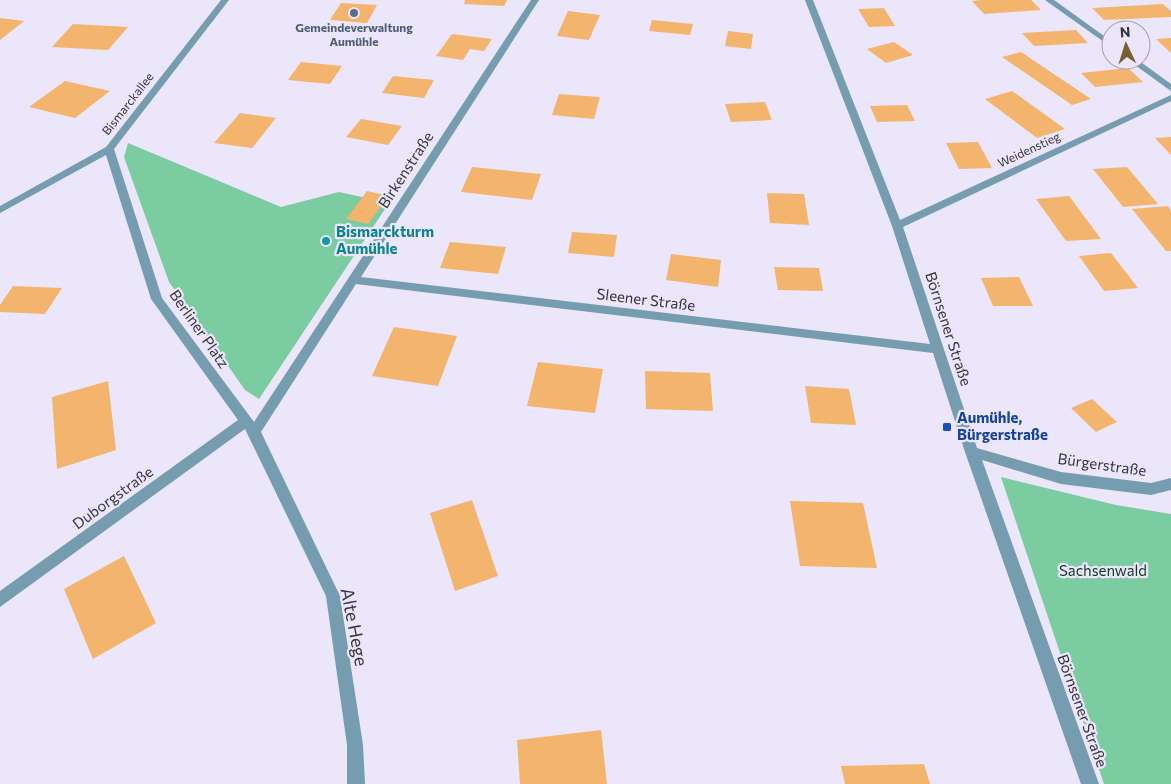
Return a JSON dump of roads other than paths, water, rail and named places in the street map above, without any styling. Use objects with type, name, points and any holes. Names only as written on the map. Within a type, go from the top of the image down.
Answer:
[{"type":"street","name":"Bismarckallee","points":[[0,210],[109,149],[225,0]]},
{"type":"street","name":"Birkenstraße","points":[[250,427],[351,280],[535,0]]},
{"type":"street","name":"Börnsener Straße","points":[[809,0],[897,226],[936,349],[1090,784]]},
{"type":"street","points":[[1049,0],[1101,38]]},
{"type":"street","points":[[1146,70],[1171,88]]},
{"type":"street","name":"Weidenstieg","points":[[897,226],[1171,98]]},
{"type":"street","name":"Berliner Platz","points":[[109,149],[157,299],[250,427]]},
{"type":"street","name":"Sleener Straße","points":[[351,280],[936,349]]},
{"type":"street","name":"Duborgstraße","points":[[0,600],[250,427]]},
{"type":"street","name":"Alte Hege","points":[[250,427],[333,596],[355,745],[356,784]]},
{"type":"street","name":"Bürgerstraße","points":[[972,452],[1061,478],[1151,489],[1171,484]]},
{"type":"place","name":"Gemeindeverwaltung Aumühle","points":[[354,13]]},
{"type":"place","name":"Bismarckturm Aumühle","points":[[326,241]]},
{"type":"place","name":"Aumühle, Bürgerstraße","points":[[947,427]]},
{"type":"park label","name":"Sachsenwald","points":[[1103,571]]}]
